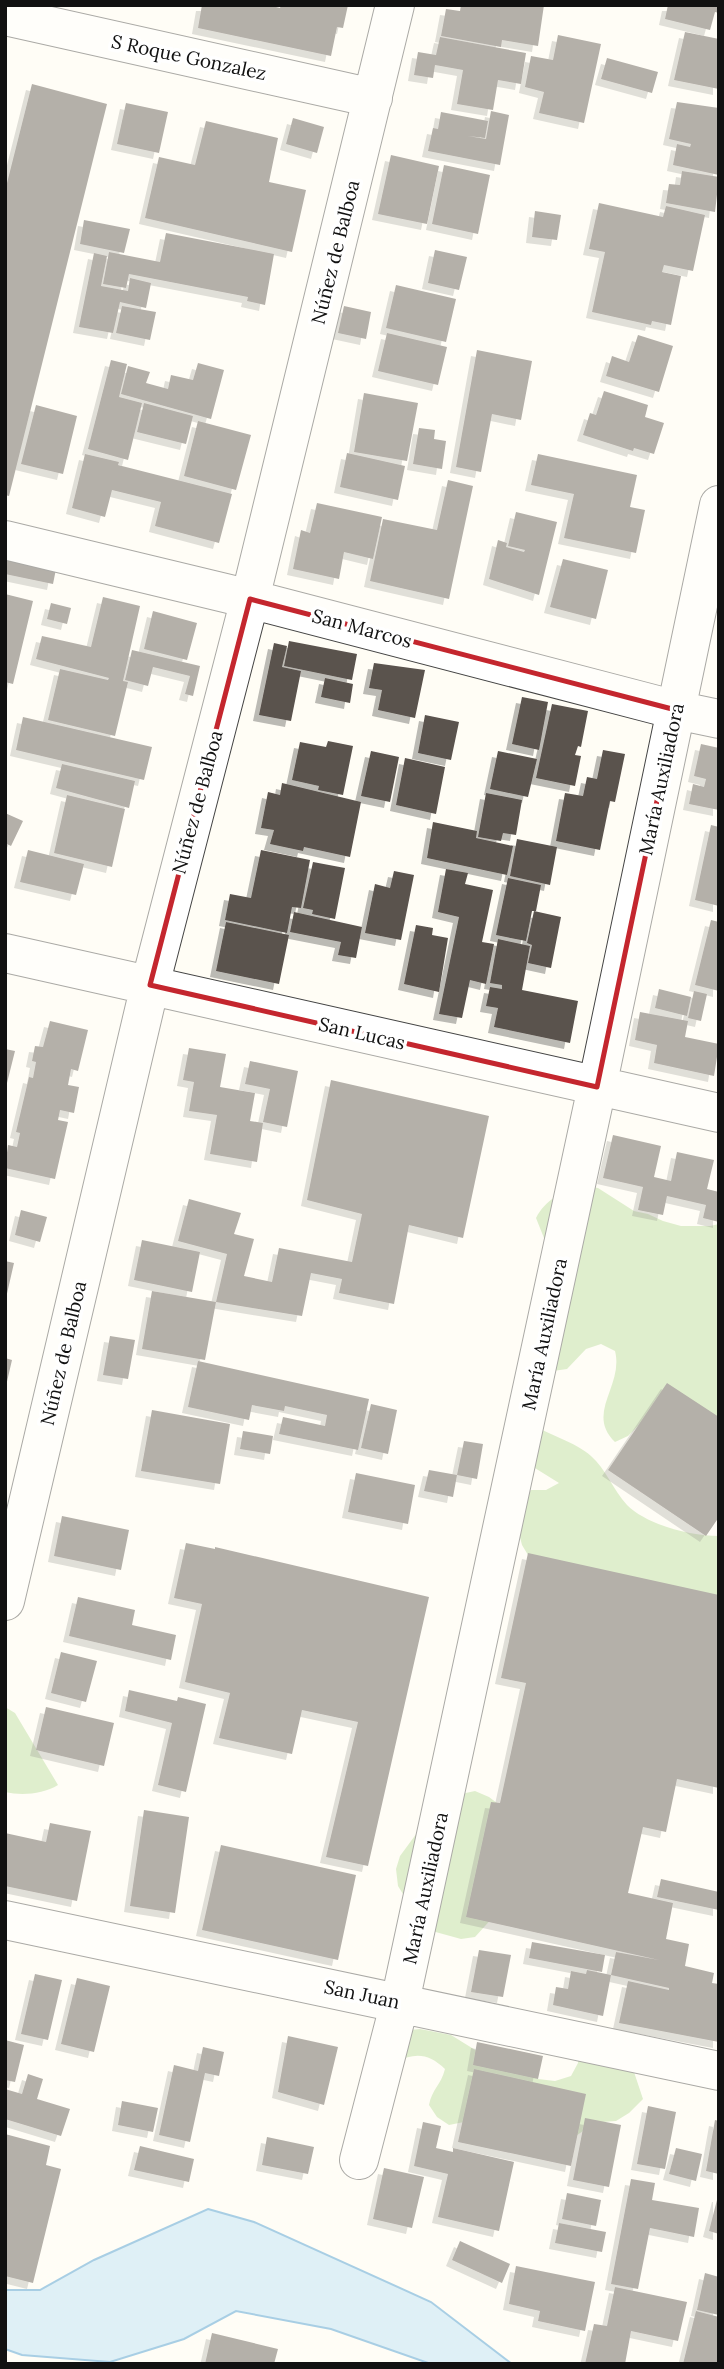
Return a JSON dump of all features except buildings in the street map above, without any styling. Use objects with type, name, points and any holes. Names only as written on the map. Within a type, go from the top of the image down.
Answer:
[{"type":"street","name":"Núñez de Balboa","points":[[5,1601],[149,985],[250,598],[395,5]]},
{"type":"street","name":"S Roque Gonzalez","points":[[5,16],[373,98]]},
{"type":"street","name":"María Auxiliadora","points":[[359,2160],[400,2002],[719,505]]},
{"type":"street","name":"San Marcos","points":[[5,540],[250,598],[719,719]]},
{"type":"street","name":"San Lucas","points":[[5,953],[719,1114]]},
{"type":"street","name":"San Juan","points":[[5,1920],[719,2071]]},
{"type":"highlighted area","points":[[250,599],[676,710],[597,1087],[150,985]]},
{"type":"green space","points":[[581,1185],[598,1188],[634,1211],[663,1221],[681,1226],[719,1224],[719,1418],[639,1425],[628,1436],[615,1442],[607,1431],[604,1410],[615,1376],[615,1351],[601,1344],[586,1349],[567,1369],[553,1371],[552,1258],[536,1218],[549,1201]]},
{"type":"green space","points":[[528,1423],[585,1451],[601,1467],[627,1505],[646,1518],[683,1531],[719,1536],[719,1603],[537,1570],[522,1545],[514,1514],[531,1490],[546,1490],[559,1483],[522,1460]]},
{"type":"green space","points":[[5,1707],[15,1713],[58,1785],[32,1793],[5,1792]]},
{"type":"green space","points":[[475,1791],[501,1806],[495,1915],[475,1937],[461,1939],[432,1931],[421,1923],[398,1886],[396,1869],[400,1856],[425,1822],[461,1794]]},
{"type":"green space","points":[[420,2029],[451,2035],[493,2061],[538,2079],[555,2081],[571,2076],[578,2063],[579,2048],[632,2066],[643,2099],[616,2121],[589,2127],[564,2144],[464,2122],[449,2125],[437,2117],[429,2105],[445,2069],[422,2056],[396,2062],[392,2032]]},
{"type":"water","points":[[208,2209],[254,2222],[431,2302],[512,2364],[431,2364],[331,2329],[236,2311],[184,2339],[110,2362],[22,2355],[5,2349],[5,2290],[40,2290],[94,2260]]}]
